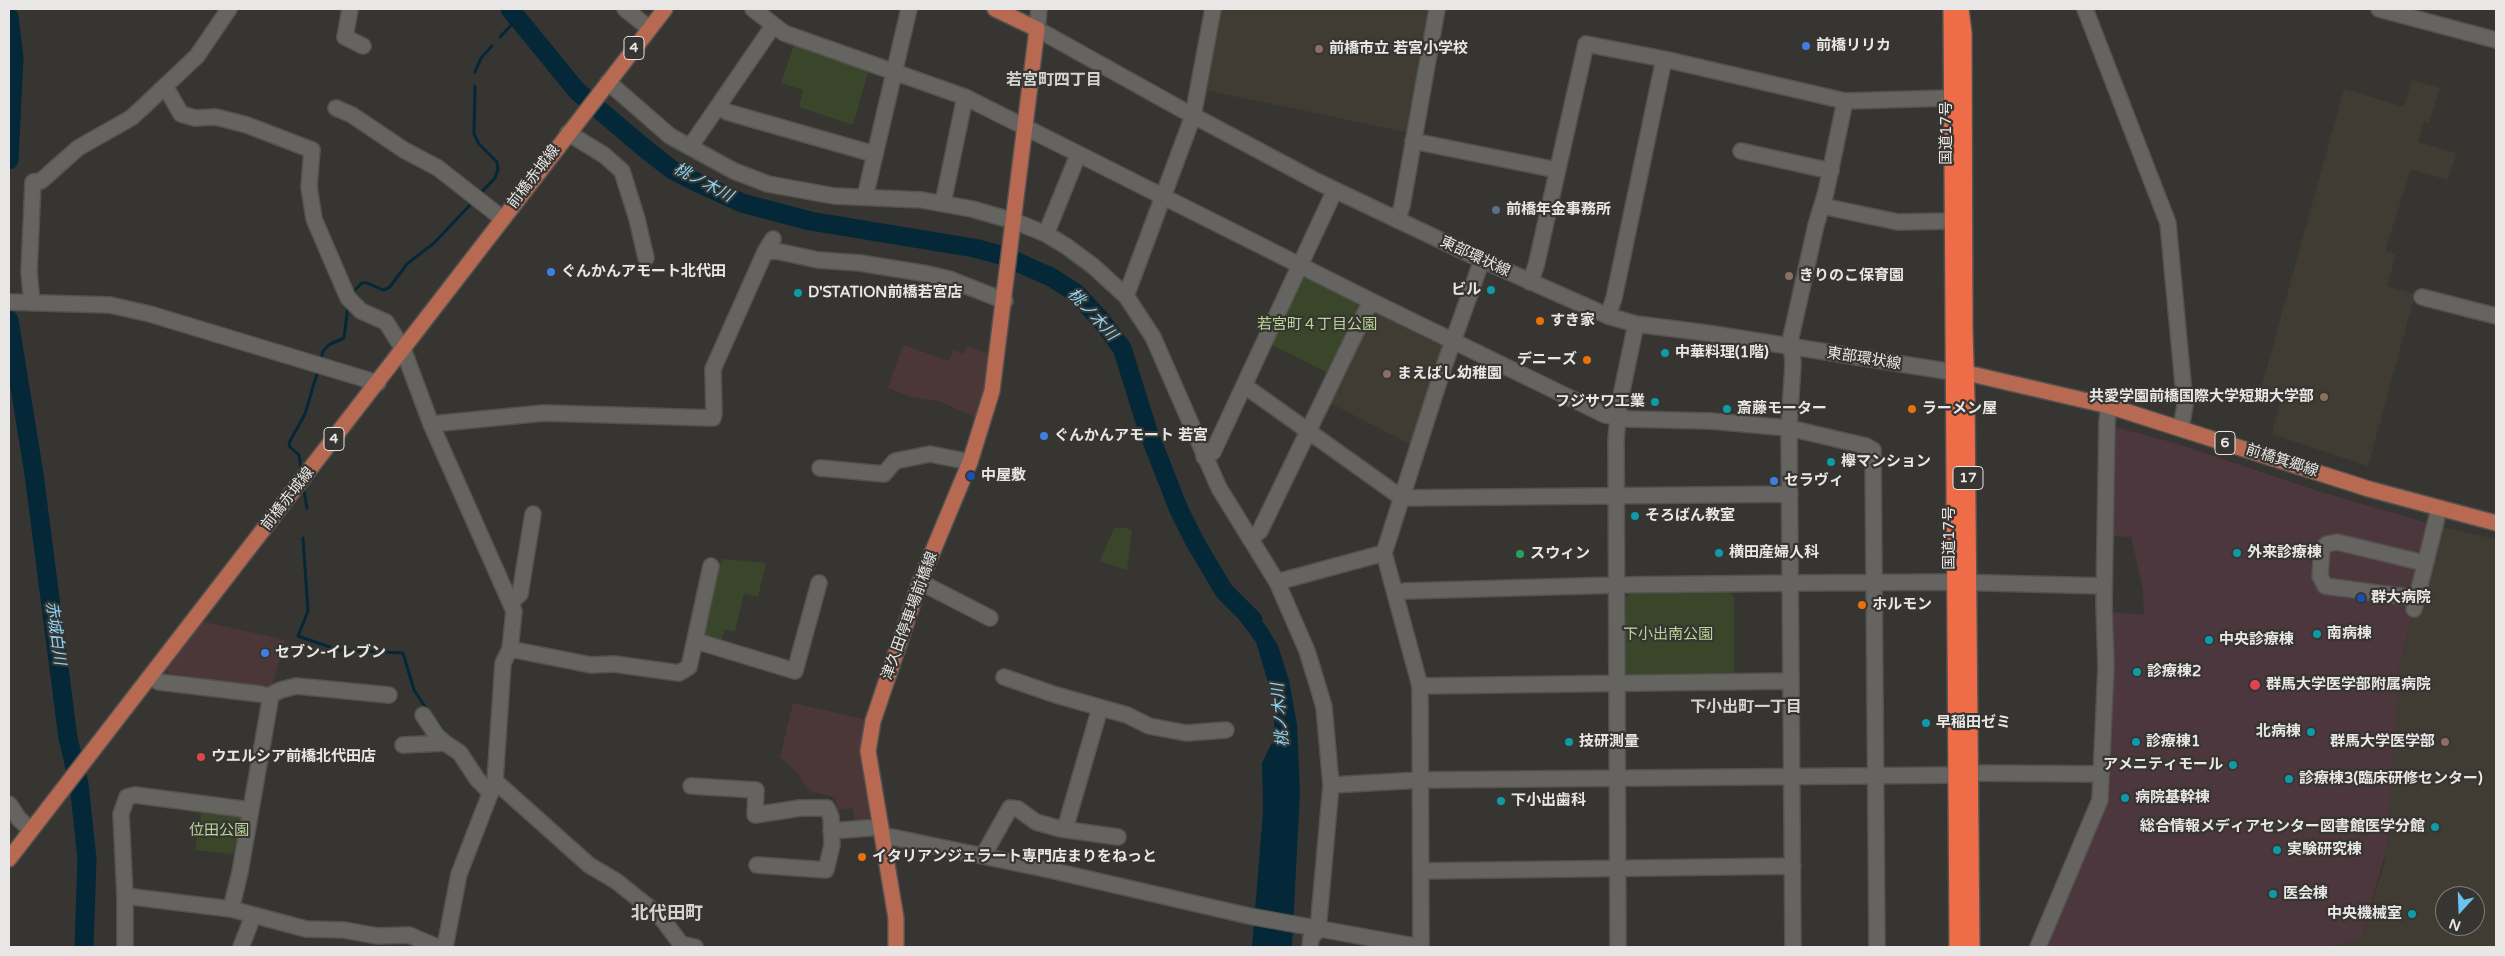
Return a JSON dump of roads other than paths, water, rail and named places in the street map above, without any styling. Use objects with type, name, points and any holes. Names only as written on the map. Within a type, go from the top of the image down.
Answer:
[{"type":"highway","name":"国道17号","points":[[1951,9],[1951,221],[1960,373],[1961,582],[1955,775],[1957,947]]},
{"type":"highway","name":"国道17号","points":[[1960,373],[1965,328],[1964,33],[1961,9]]},
{"type":"highway","name":"国道17号","points":[[1961,582],[1971,774],[1972,947]]},
{"type":"main road","name":"4","points":[[572,128],[664,9]]},
{"type":"main road","points":[[995,9],[1037,29],[1014,220]]},
{"type":"main road","name":"前橋赤城線","points":[[31,830],[378,383],[572,128]]},
{"type":"main road","name":"津久田停車場前橋線","points":[[896,947],[896,918],[868,751],[872,731],[920,582],[970,462],[992,391],[1014,220]]},
{"type":"main road","name":"前橋箕郷線","points":[[1960,373],[2109,406],[2368,489],[2496,523]]},
{"type":"main road","name":"4","points":[[9,859],[31,830]]},
{"type":"street","points":[[30,303],[29,272],[32,182],[41,181],[78,148],[131,118],[197,56],[229,9]]},
{"type":"street","points":[[350,9],[345,37],[363,46]]},
{"type":"street","points":[[625,9],[649,28]]},
{"type":"street","points":[[753,9],[784,33],[965,97],[1164,198],[1299,263],[1371,301],[1605,415],[1617,418],[1710,421],[1789,428],[1866,446],[1873,450],[1877,947]]},
{"type":"street","points":[[865,197],[909,9]]},
{"type":"street","points":[[1037,29],[1039,9]]},
{"type":"street","points":[[1126,296],[1193,116],[1213,9]]},
{"type":"street","points":[[1397,220],[1402,206],[1437,9]]},
{"type":"street","points":[[2085,9],[2168,223],[2185,405],[2181,428]]},
{"type":"street","points":[[2378,9],[2496,40]]},
{"type":"street","points":[[690,147],[773,26]]},
{"type":"street","name":"東部環状線","points":[[1037,29],[1193,116],[1335,190],[1482,260],[1608,316],[1636,324],[1960,373]]},
{"type":"street","points":[[1530,282],[1536,266],[1586,44],[1664,59],[1845,100],[1950,98]]},
{"type":"street","points":[[1608,316],[1614,298],[1664,59]]},
{"type":"street","points":[[606,85],[670,136],[734,171],[768,184],[834,196],[904,198],[943,203],[1014,220],[1046,234],[1093,266],[1126,296],[1153,337],[1219,488],[1277,582],[1307,651],[1320,690],[1324,707],[1331,785],[1318,930],[1311,938],[1310,947]]},
{"type":"street","points":[[165,86],[181,114],[195,118],[216,117],[247,125],[312,150],[309,186],[314,219],[348,298],[361,310],[386,322],[403,349],[432,424],[514,611],[510,649],[503,663],[493,787],[460,874],[445,947]]},
{"type":"street","points":[[943,203],[965,97]]},
{"type":"street","points":[[1794,947],[1789,428],[1791,337],[1831,170],[1845,100]]},
{"type":"street","points":[[718,106],[727,112],[874,154]]},
{"type":"street","points":[[336,108],[352,115],[404,150],[438,168],[503,219]]},
{"type":"street","points":[[572,128],[622,171],[637,219],[646,258]]},
{"type":"street","points":[[1413,141],[1557,170]]},
{"type":"street","points":[[1741,150],[1831,170]]},
{"type":"street","points":[[1046,234],[1078,155]]},
{"type":"street","points":[[1204,457],[1213,452],[1245,386],[1299,263],[1335,190]]},
{"type":"street","points":[[1822,206],[1898,222],[1951,221]]},
{"type":"street","points":[[432,424],[544,412],[713,418],[713,369],[769,245],[776,251],[818,260],[860,263],[928,274],[1005,296]]},
{"type":"street","points":[[832,831],[881,831],[983,856],[1251,916],[1318,930],[1421,947],[1420,686],[1384,553],[1452,340],[1482,260]]},
{"type":"street","points":[[2422,297],[2496,316]]},
{"type":"street","points":[[1250,539],[1260,531],[1371,301]]},
{"type":"street","points":[[9,302],[110,305],[150,314],[378,383]]},
{"type":"street","points":[[1618,947],[1617,418],[1636,324]]},
{"type":"street","points":[[1245,386],[1402,498],[1790,494]]},
{"type":"street","points":[[2038,947],[2098,804],[2102,774],[2106,667],[2104,586],[2107,421],[2109,406]]},
{"type":"street","points":[[820,468],[884,474],[895,461],[930,454],[970,462]]},
{"type":"street","points":[[2424,563],[2336,542],[2327,544],[2322,549],[2320,576],[2325,586],[2414,603],[2439,509]]},
{"type":"street","points":[[511,602],[520,594],[533,514]]},
{"type":"street","points":[[1277,582],[1384,553]]},
{"type":"street","points":[[510,649],[591,665],[614,664],[679,673],[689,667],[711,566]]},
{"type":"street","points":[[920,582],[990,618]]},
{"type":"street","points":[[1396,593],[1405,591],[1616,585],[1790,582],[1961,582],[2104,586]]},
{"type":"street","points":[[696,640],[795,671],[818,583]]},
{"type":"street","points":[[150,677],[159,682],[264,695],[296,686],[389,695]]},
{"type":"street","points":[[1004,677],[1127,715],[1149,726],[1182,733],[1226,730]]},
{"type":"street","points":[[1420,686],[1791,681]]},
{"type":"street","points":[[231,908],[240,872],[250,810],[271,707],[264,695]]},
{"type":"street","points":[[1065,829],[1100,708]]},
{"type":"street","points":[[423,715],[437,736],[460,753],[477,779],[493,787],[589,865],[616,881],[660,916],[680,944],[695,947]]},
{"type":"street","points":[[403,745],[445,743]]},
{"type":"street","points":[[1971,774],[2102,774]]},
{"type":"street","points":[[1331,785],[1421,780],[1955,775]]},
{"type":"street","points":[[691,786],[756,790],[755,815],[800,808],[827,808],[831,818],[832,845],[826,870],[757,865]]},
{"type":"street","points":[[126,947],[121,814],[126,797],[135,795],[250,810]]},
{"type":"street","points":[[9,804],[19,819],[31,830]]},
{"type":"street","points":[[983,856],[1010,808],[1018,809],[1036,822],[1065,829],[1118,837]]},
{"type":"street","points":[[1422,871],[1793,866]]},
{"type":"street","points":[[125,896],[231,908],[253,916],[306,929],[344,930],[377,936],[409,935],[437,947]]},
{"type":"street","points":[[240,947],[253,916]]},
{"type":"water","points":[[1219,593],[1257,616],[1266,626],[1278,646],[1289,680],[1297,725],[1300,792],[1292,947],[1252,947],[1263,811],[1262,763],[1274,738],[1274,702],[1256,642]]},
{"type":"waterway","name":"桃ノ木川","points":[[510,9],[577,91],[671,169],[690,179],[742,203],[810,221],[974,248],[1001,255],[1051,277],[1076,293],[1100,319],[1122,348],[1148,431],[1179,510],[1195,542],[1224,591],[1253,620]]},
{"type":"waterway","name":"赤城白川","points":[[9,17],[14,58],[9,160]]},
{"type":"waterway","points":[[500,37],[517,19]]},
{"type":"waterway","points":[[475,72],[481,58],[492,46]]},
{"type":"waterway","points":[[475,86],[474,134],[479,144],[497,162],[498,169],[495,178],[480,194]]},
{"type":"waterway","points":[[353,292],[362,283],[367,283],[383,290],[389,288],[407,264],[434,243],[470,205]]},
{"type":"waterway","points":[[321,360],[323,351],[330,344],[344,338],[348,306]]},
{"type":"waterway","name":"赤城白川","points":[[9,320],[34,474],[68,738],[79,784],[87,859],[84,947]]},
{"type":"waterway","points":[[301,468],[299,455],[289,446],[305,414],[318,370]]},
{"type":"waterway","points":[[304,491],[307,508]]},
{"type":"waterway","points":[[303,538],[308,611],[298,636],[338,650],[403,653],[414,690],[428,711]]},
{"type":"waterway","points":[[437,722],[446,735]]},
{"type":"place","name":"前橋リリカ","points":[[1806,46]]},
{"type":"place","name":"前橋市立 若宮小学校","points":[[1319,49]]},
{"type":"place","name":"前橋年金事務所","points":[[1496,210]]},
{"type":"place","name":"ぐんかんアモート北代田","points":[[551,272]]},
{"type":"place","name":"きりのこ保育園","points":[[1789,276]]},
{"type":"place","name":"ビル","points":[[1491,290]]},
{"type":"place","name":"D'STATION前橋若宮店","points":[[798,293]]},
{"type":"place","name":"すき家","points":[[1540,321]]},
{"type":"place","name":"中華料理(1階)","points":[[1665,353]]},
{"type":"place","name":"デニーズ","points":[[1587,360]]},
{"type":"place","name":"まえばし幼稚園","points":[[1387,374]]},
{"type":"place","name":"共愛学園前橋国際大学短期大学部","points":[[2324,397]]},
{"type":"place","name":"フジサワ工業","points":[[1655,402]]},
{"type":"place","name":"斎藤モーター","points":[[1727,409]]},
{"type":"place","name":"ラーメン屋","points":[[1912,409]]},
{"type":"place","name":"ぐんかんアモート 若宮","points":[[1044,436]]},
{"type":"place","name":"欅マンション","points":[[1831,462]]},
{"type":"place","name":"中屋敷","points":[[971,476]]},
{"type":"place","name":"セラヴィ","points":[[1774,481]]},
{"type":"place","name":"そろばん教室","points":[[1635,516]]},
{"type":"place","name":"横田産婦人科","points":[[1719,553]]},
{"type":"place","name":"外来診療棟","points":[[2237,553]]},
{"type":"place","name":"スウィン","points":[[1520,554]]},
{"type":"place","name":"群大病院","points":[[2361,598]]},
{"type":"place","name":"ホルモン","points":[[1862,605]]},
{"type":"place","name":"南病棟","points":[[2317,634]]},
{"type":"place","name":"中央診療棟","points":[[2209,640]]},
{"type":"place","name":"セブン-イレブン","points":[[265,653]]},
{"type":"place","name":"診療棟2","points":[[2137,672]]},
{"type":"place","name":"群馬大学医学部附属病院","points":[[2255,685]]},
{"type":"place","name":"早稲田ゼミ","points":[[1926,723]]},
{"type":"place","name":"北病棟","points":[[2311,732]]},
{"type":"place","name":"技研測量","points":[[1569,742]]},
{"type":"place","name":"診療棟1","points":[[2136,742]]},
{"type":"place","name":"群馬大学医学部","points":[[2445,742]]},
{"type":"place","name":"ウエルシア前橋北代田店","points":[[201,757]]},
{"type":"place","name":"アメニティモール","points":[[2233,765]]},
{"type":"place","name":"診療棟3(臨床研修センター)","points":[[2289,779]]},
{"type":"place","name":"病院基幹棟","points":[[2125,798]]},
{"type":"place","name":"下小出歯科","points":[[1501,801]]},
{"type":"place","name":"総合情報メディアセンター図書館医学分館","points":[[2435,827]]},
{"type":"place","name":"実験研究棟","points":[[2277,850]]},
{"type":"place","name":"イタリアンジェラート専門店まりをねっと","points":[[862,857]]},
{"type":"place","name":"医会棟","points":[[2273,894]]},
{"type":"place","name":"中央機械室","points":[[2412,914]]},
{"type":"district","name":"若宮町四丁目","points":[[1054,81]]},
{"type":"district","name":"下小出町一丁目","points":[[1746,708]]},
{"type":"district","name":"北代田町","points":[[667,914]]},
{"type":"park label","name":"若宮町４丁目公園","points":[[1317,325]]},
{"type":"park label","name":"下小出南公園","points":[[1668,635]]},
{"type":"park label","name":"位田公園","points":[[219,831]]}]
